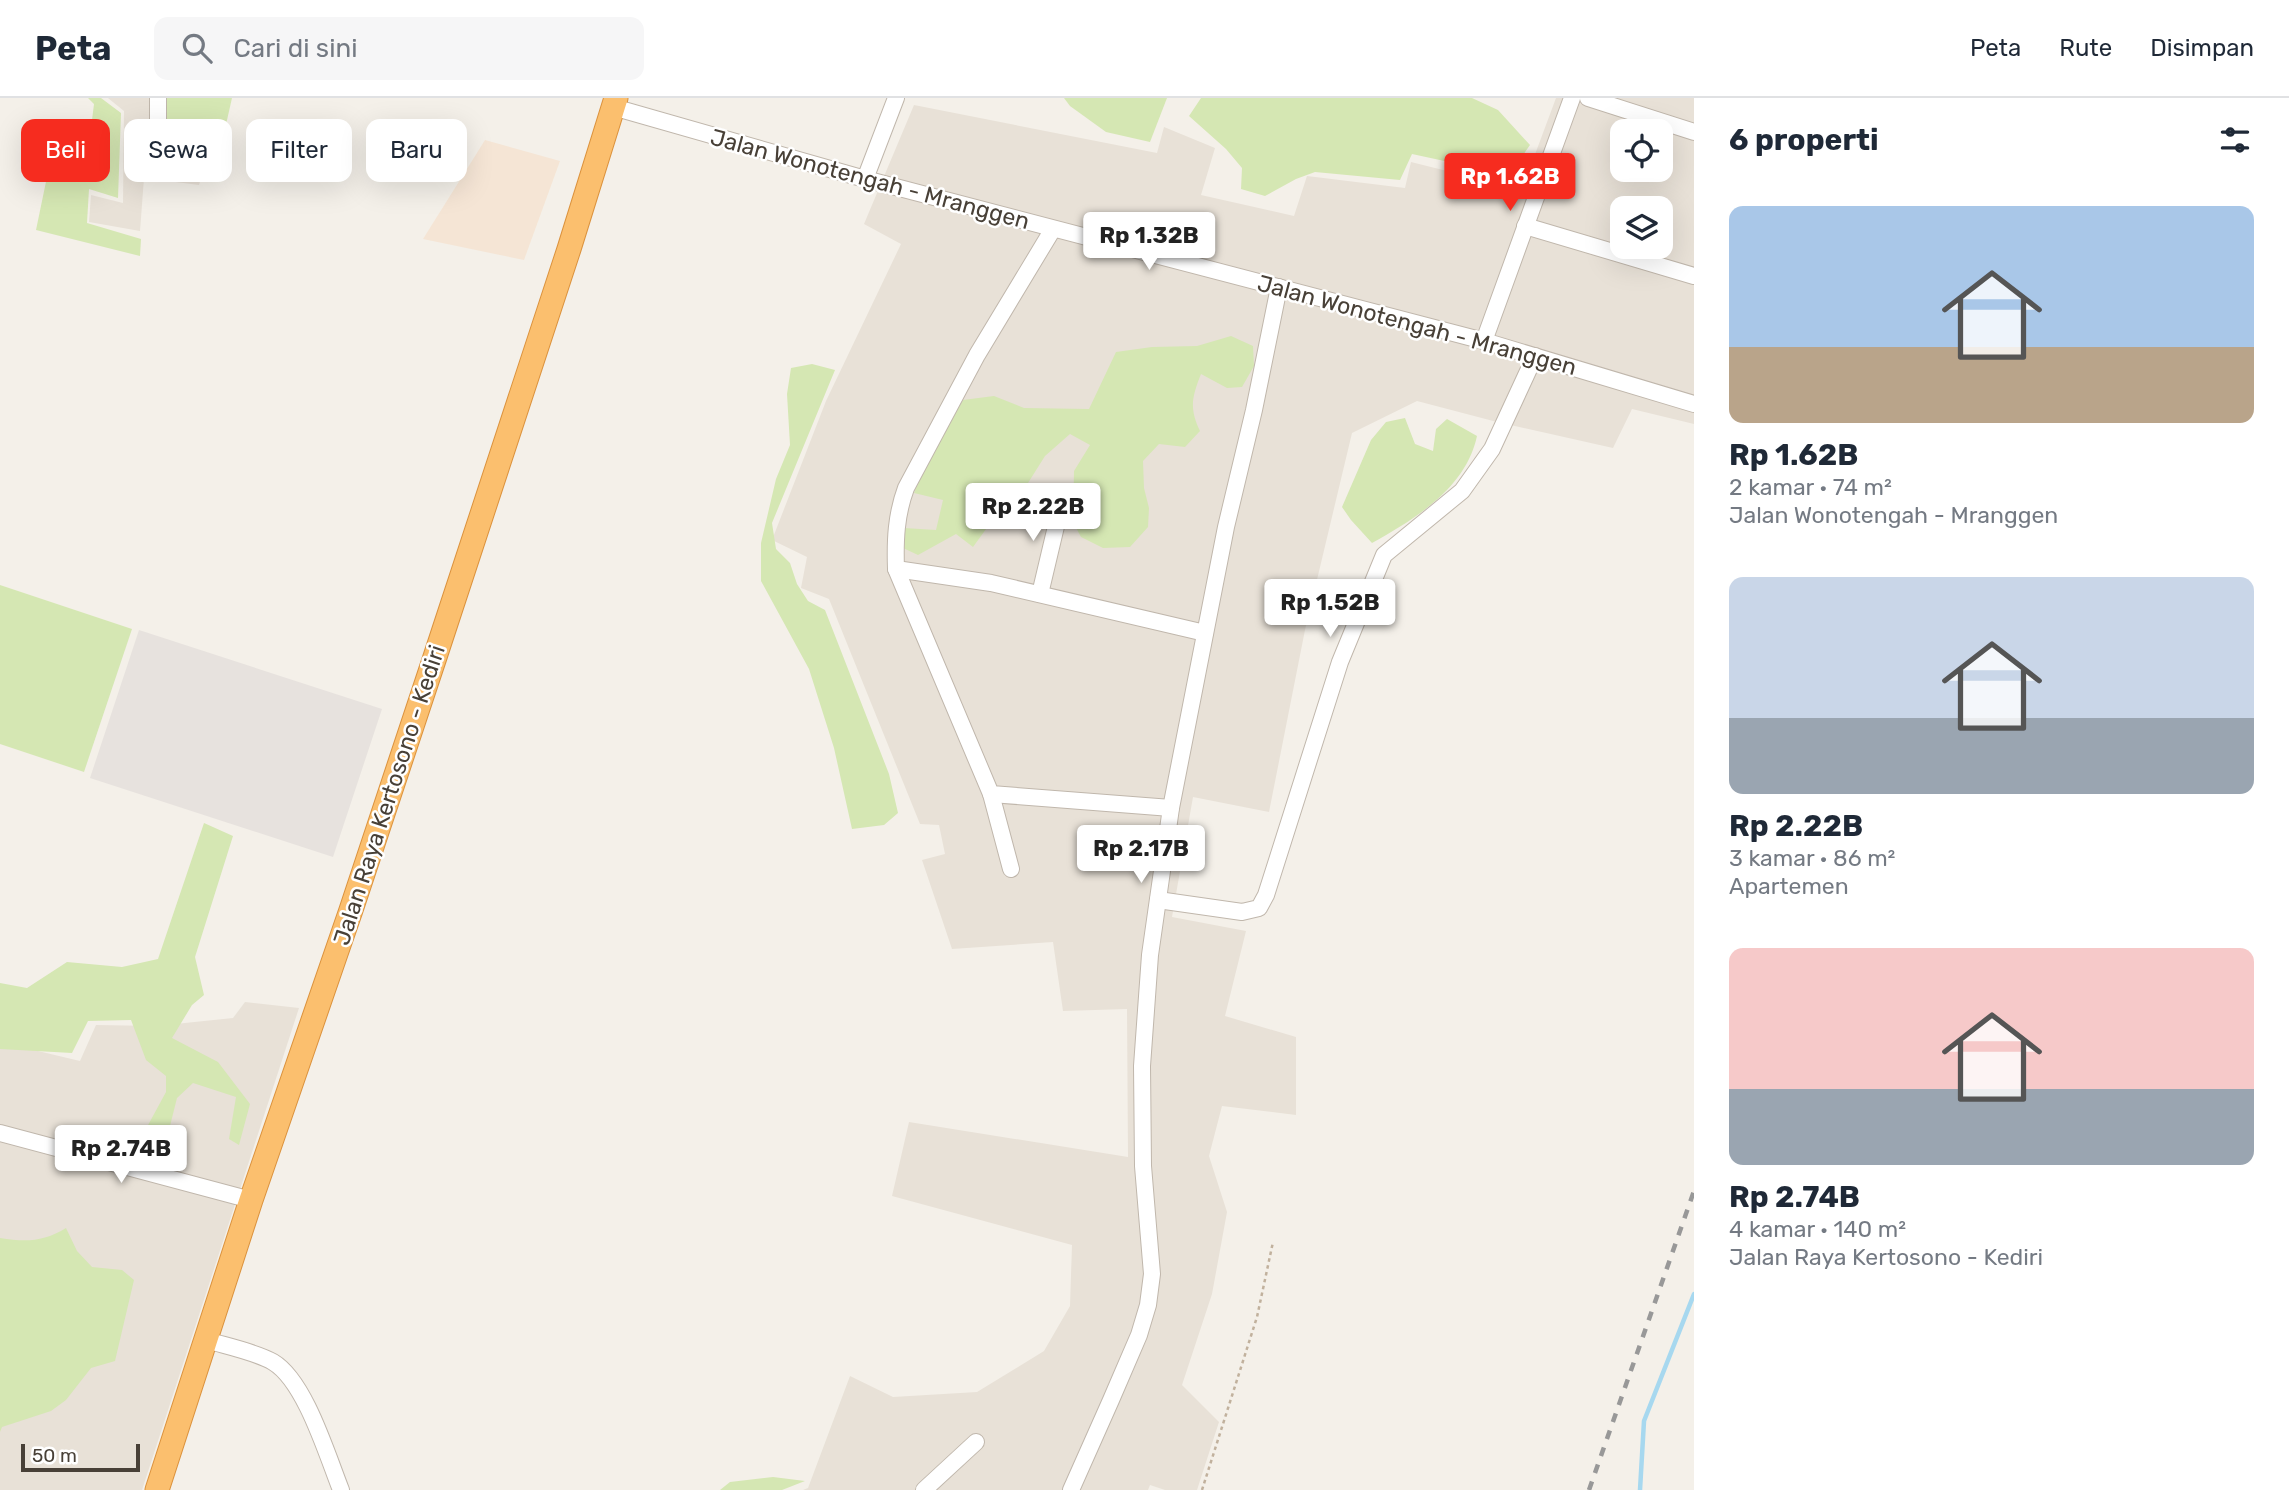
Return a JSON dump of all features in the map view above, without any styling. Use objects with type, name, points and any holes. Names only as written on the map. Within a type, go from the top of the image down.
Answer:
[{"type":"highway","name":"Jalan Raya Kertosono - Kediri","points":[[157,1490],[251,1200],[435,660],[614,102]]},
{"type":"street","points":[[158,98],[158,119]]},
{"type":"street","points":[[865,179],[896,98]]},
{"type":"street","points":[[1484,341],[1572,98]]},
{"type":"street","points":[[1588,98],[1694,132]]},
{"type":"street","name":"Jalan Wonotengah - Mranggen","points":[[614,102],[865,179],[1484,341],[1694,404]]},
{"type":"street","points":[[1525,226],[1694,276]]},
{"type":"street","points":[[1011,869],[990,794],[897,569],[895,538],[899,507],[906,488],[977,355],[1054,229]]},
{"type":"street","points":[[1071,1490],[1116,1390],[1148,1305],[1152,1274],[1143,1166],[1142,1066],[1150,955],[1171,808],[1226,527],[1254,410],[1279,286]]},
{"type":"street","points":[[1158,900],[1241,912],[1259,908],[1266,895],[1340,662],[1384,555],[1462,491],[1492,449],[1535,356]]},
{"type":"street","points":[[1040,594],[1062,501]]},
{"type":"street","points":[[897,569],[991,583],[1205,633]]},
{"type":"street","points":[[990,794],[1171,808]]},
{"type":"street","points":[[0,1133],[251,1200]]},
{"type":"street","points":[[206,1340],[272,1361],[284,1370],[299,1389],[341,1490]]},
{"type":"street","points":[[924,1490],[976,1442]]},
{"type":"path","points":[[1202,1490],[1257,1317],[1273,1242]]},
{"type":"shaded area","points":[[108,98],[151,98],[151,119],[124,119],[124,182],[144,182],[140,231],[89,222],[91,195],[123,203],[124,111]]},
{"type":"shaded area","points":[[1556,98],[1694,98],[1694,424],[1632,409],[1613,448],[1417,401],[1352,433],[1305,630],[1269,812],[1193,797],[1172,917],[1246,931],[1225,1016],[1296,1037],[1296,1115],[1222,1106],[1209,1156],[1227,1212],[1212,1294],[1182,1385],[1219,1422],[1197,1490],[1165,1490],[1150,1485],[1148,1490],[803,1490],[808,1488],[850,1376],[893,1397],[977,1392],[1044,1351],[1070,1306],[1072,1245],[892,1196],[909,1122],[1128,1157],[1127,1009],[1063,1011],[1053,942],[952,949],[922,860],[945,854],[939,825],[920,824],[829,599],[801,588],[807,557],[772,540],[826,401],[901,244],[864,224],[914,105],[1157,153],[1164,127],[1215,148],[1201,195],[1294,216],[1307,176],[1405,188],[1411,162],[1475,178],[1524,184]]},
{"type":"shaded area","points":[[485,140],[560,161],[524,260],[423,239],[459,182],[467,182],[467,169]]},
{"type":"shaded area","points":[[175,182],[200,182],[199,185]]},
{"type":"shaded area","points":[[139,630],[382,709],[333,857],[90,778]]},
{"type":"shaded area","points":[[245,1002],[299,1008],[142,1490],[0,1490],[0,1042],[80,1061],[96,1025],[156,1026],[233,1018]]},
{"type":"green space","points":[[88,98],[101,98],[121,113],[118,198],[89,189],[87,223],[141,239],[140,256],[36,230],[46,182],[110,182],[110,119],[92,119],[94,104]]},
{"type":"green space","points":[[157,98],[232,98],[227,119],[157,119]]},
{"type":"green space","points":[[1064,98],[1167,98],[1150,142],[1106,132],[1070,106]]},
{"type":"green space","points":[[1201,98],[1472,98],[1498,110],[1530,145],[1509,175],[1412,154],[1400,180],[1315,172],[1265,196],[1241,189],[1242,168],[1226,149],[1189,116]]},
{"type":"green space","points":[[1231,336],[1253,346],[1254,366],[1242,387],[1227,388],[1201,374],[1193,402],[1194,416],[1200,431],[1185,447],[1159,444],[1143,461],[1144,488],[1149,508],[1148,527],[1130,547],[1103,548],[1081,537],[1073,522],[1074,471],[1090,445],[1070,434],[1045,456],[1028,483],[1017,508],[989,525],[973,547],[956,534],[918,555],[903,548],[904,528],[936,530],[943,500],[914,493],[927,461],[963,400],[994,396],[1024,408],[1089,409],[1116,352],[1152,347],[1197,346]]},
{"type":"green space","points":[[812,364],[835,370],[772,523],[776,549],[790,563],[797,584],[808,601],[825,610],[889,774],[898,813],[884,825],[852,829],[834,748],[809,669],[761,581],[761,543],[776,479],[790,445],[787,394],[791,368]]},
{"type":"green space","points":[[1405,418],[1415,444],[1433,451],[1436,429],[1447,419],[1477,436],[1471,455],[1450,486],[1421,512],[1372,543],[1342,507],[1371,440],[1386,422]]},
{"type":"green space","points":[[0,585],[132,629],[84,772],[0,744]]},
{"type":"green space","points":[[204,823],[233,836],[195,957],[204,995],[192,1005],[172,1038],[218,1062],[250,1104],[239,1145],[229,1139],[236,1097],[193,1083],[177,1098],[163,1154],[149,1167],[134,1151],[166,1092],[166,1076],[146,1060],[131,1020],[88,1021],[72,1053],[0,1049],[0,983],[27,988],[67,962],[122,967],[158,959]]},
{"type":"green space","points":[[66,1228],[77,1251],[92,1267],[122,1270],[134,1280],[115,1361],[91,1368],[66,1400],[51,1411],[2,1427],[0,1432],[0,1238],[34,1240]]},
{"type":"green space","points":[[773,1477],[805,1481],[782,1490],[720,1490],[730,1482]]},
{"type":"waterway","points":[[1640,1490],[1644,1421],[1694,1294]]},
{"type":"railway","points":[[1589,1490],[1694,1191]]}]
